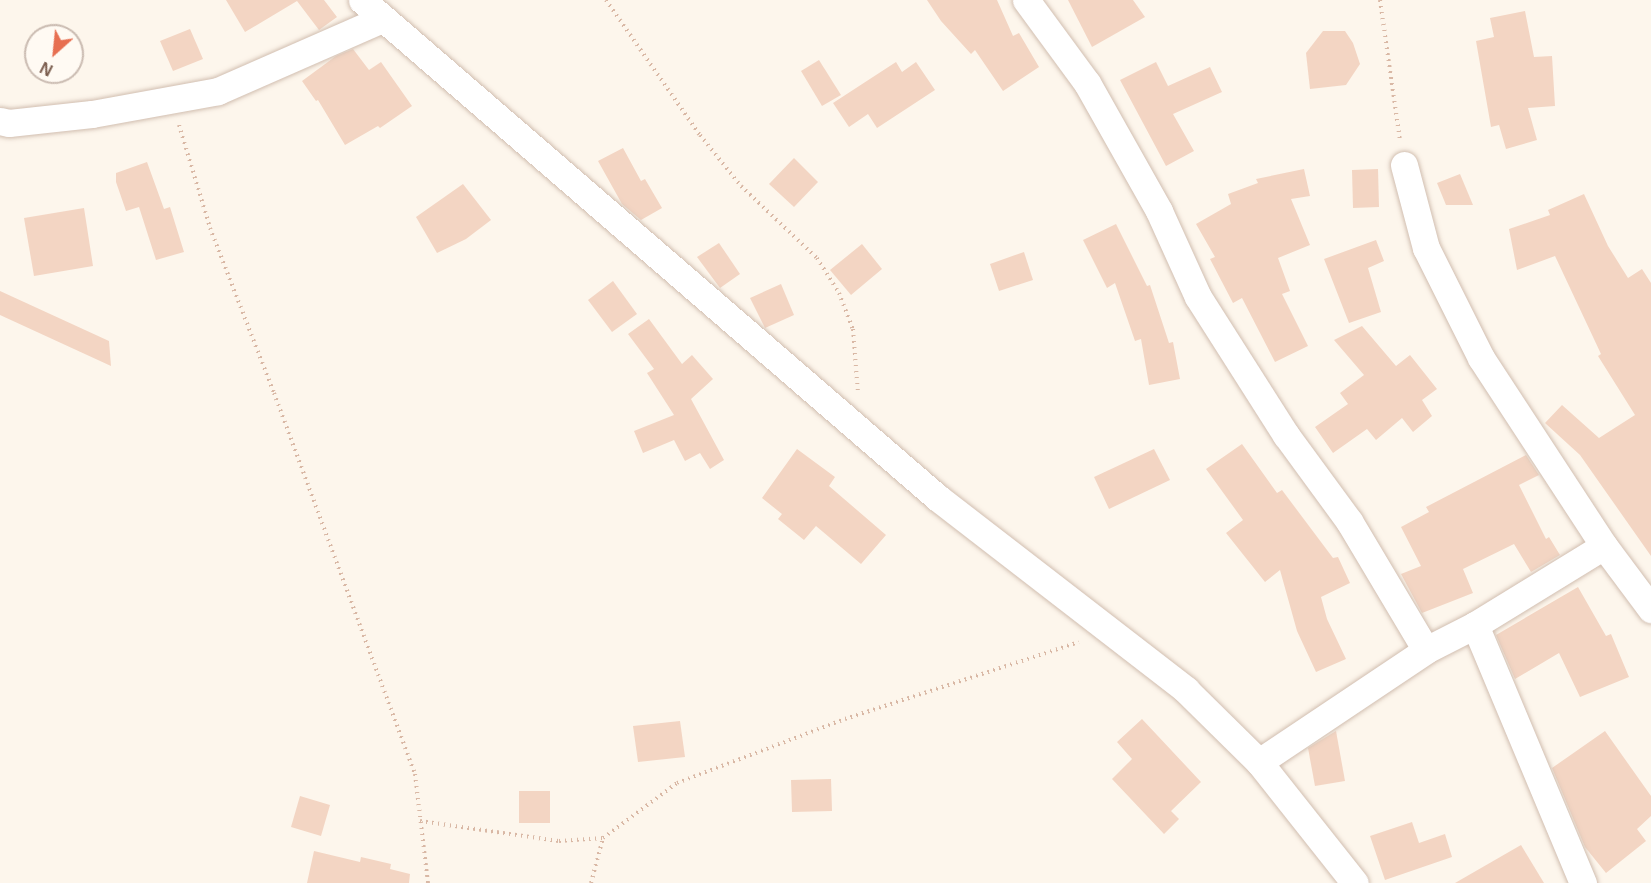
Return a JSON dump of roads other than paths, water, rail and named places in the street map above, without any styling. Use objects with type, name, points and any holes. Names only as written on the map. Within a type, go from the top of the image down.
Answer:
[{"type":"street","points":[[362,0],[938,498],[1186,690],[1260,762],[1355,883]]},
{"type":"street","points":[[1026,0],[1087,83],[1160,212],[1198,297],[1286,435],[1349,521],[1426,650]]},
{"type":"street","points":[[0,121],[9,123],[92,114],[218,91],[382,19]]},
{"type":"street","points":[[1404,165],[1426,248],[1480,358],[1604,546],[1651,609]]},
{"type":"street","points":[[1260,762],[1426,650],[1475,626],[1604,546]]},
{"type":"street","points":[[1475,626],[1583,883]]}]
